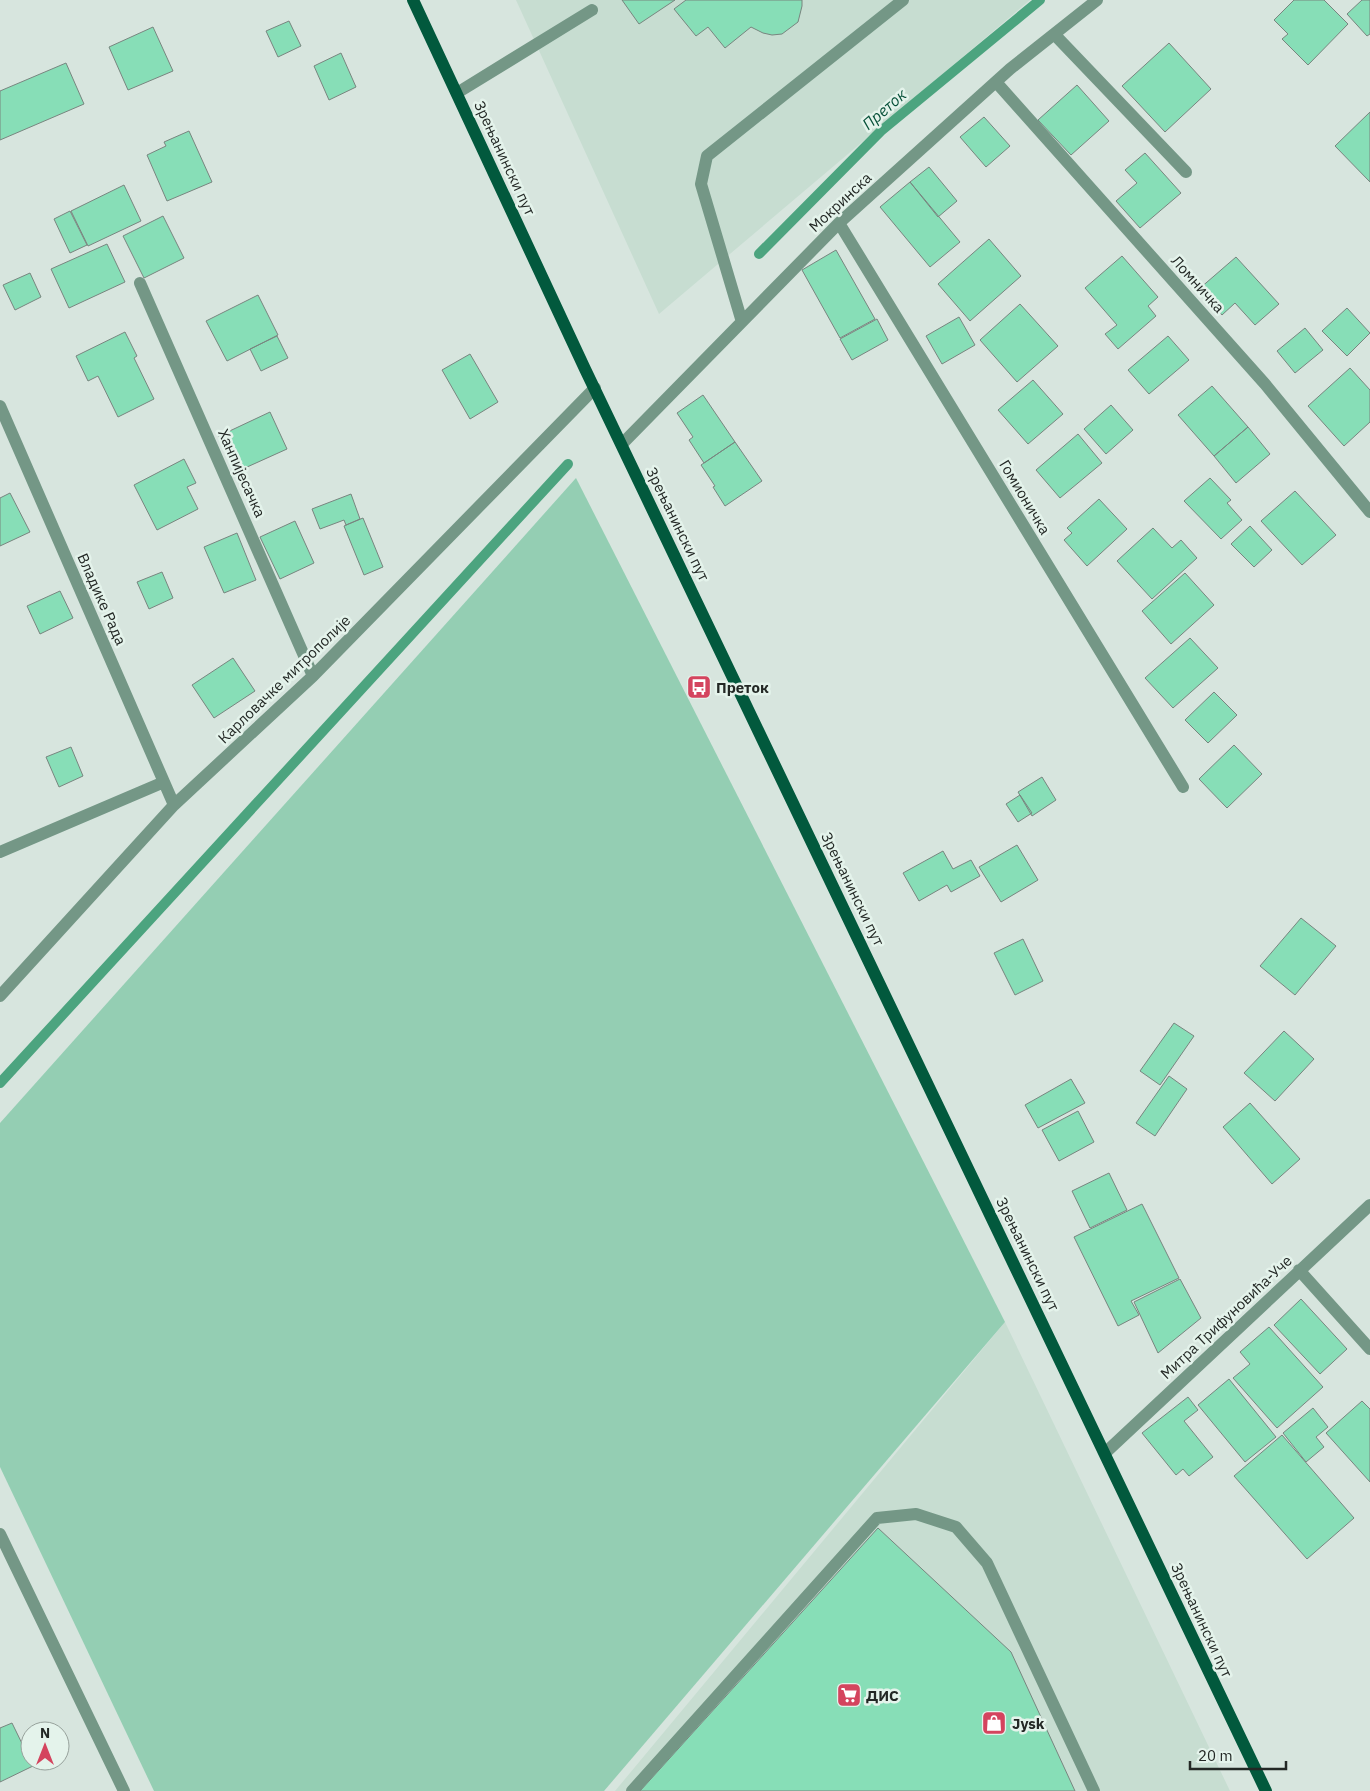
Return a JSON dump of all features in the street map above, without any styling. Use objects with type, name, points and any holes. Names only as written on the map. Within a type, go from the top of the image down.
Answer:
[{"type":"main road","name":"Зрењанински пут","points":[[414,0],[595,388],[1266,1791]]},
{"type":"street","points":[[742,322],[701,184],[707,156],[903,0]]},
{"type":"street","name":"Мокринска","points":[[622,444],[839,224],[1010,69],[1097,0]]},
{"type":"street","points":[[456,93],[592,10]]},
{"type":"street","points":[[1054,34],[1186,172]]},
{"type":"street","name":"Ломничка","points":[[996,82],[1265,384],[1370,512]]},
{"type":"street","name":"Гомионичка","points":[[839,224],[1182,787]]},
{"type":"street","name":"Ханпијесачка","points":[[140,283],[313,676]]},
{"type":"street","name":"Карловачке митрополије","points":[[0,996],[174,805],[313,676],[595,388]]},
{"type":"street","name":"Владике Рада","points":[[0,406],[174,805]]},
{"type":"street","points":[[0,852],[164,782]]},
{"type":"street","name":"Митра Трифуновића-Уче","points":[[1105,1453],[1370,1205]]},
{"type":"street","points":[[1299,1270],[1370,1349]]},
{"type":"street","points":[[632,1791],[878,1518],[916,1514],[956,1527],[986,1563],[1094,1791]]},
{"type":"street","points":[[0,1534],[124,1791]]},
{"type":"shaded area","points":[[516,0],[1030,0],[659,314]]},
{"type":"shaded area","points":[[1005,1322],[1230,1791],[615,1791]]},
{"type":"green space","points":[[576,478],[1005,1322],[604,1791],[154,1791],[0,1467],[0,1123]]},
{"type":"building","points":[[622,0],[675,0],[639,24]]},
{"type":"building","points":[[686,0],[802,0],[802,6],[798,22],[782,34],[772,35],[763,33],[751,27],[725,48],[708,27],[696,36],[674,9]]},
{"type":"building","points":[[1294,0],[1324,0],[1348,24],[1308,65],[1282,39],[1288,34],[1274,20]]},
{"type":"building","points":[[1362,0],[1370,0],[1370,34],[1367,36],[1347,14]]},
{"type":"building","points":[[289,21],[301,46],[278,57],[266,31]]},
{"type":"building","points":[[153,27],[173,71],[128,90],[109,47]]},
{"type":"building","points":[[1169,43],[1211,89],[1165,132],[1122,86]]},
{"type":"building","points":[[341,53],[356,87],[329,100],[314,66]]},
{"type":"building","points":[[66,63],[84,104],[0,140],[0,91]]},
{"type":"building","points":[[1077,85],[1109,121],[1071,155],[1038,120]]},
{"type":"building","points":[[1370,112],[1370,182],[1335,146]]},
{"type":"building","points":[[984,117],[1010,146],[986,167],[960,137]]},
{"type":"building","points":[[189,131],[212,182],[167,201],[147,155],[166,146],[164,142]]},
{"type":"building","points":[[1145,153],[1181,193],[1140,228],[1116,201],[1137,183],[1125,170]]},
{"type":"building","points":[[929,167],[957,201],[938,217],[910,182]]},
{"type":"building","points":[[910,182],[960,242],[930,267],[880,207]]},
{"type":"building","points":[[124,185],[141,221],[88,246],[71,211]]},
{"type":"building","points":[[70,211],[87,245],[70,253],[54,219]]},
{"type":"building","points":[[163,216],[184,258],[144,278],[123,236]]},
{"type":"building","points":[[989,239],[1021,276],[970,321],[938,284]]},
{"type":"building","points":[[107,244],[125,282],[69,308],[51,269]]},
{"type":"building","points":[[836,250],[875,319],[840,338],[802,270]]},
{"type":"building","points":[[1122,256],[1158,297],[1148,306],[1156,316],[1118,349],[1105,334],[1117,325],[1085,288]]},
{"type":"building","points":[[1236,257],[1279,304],[1255,325],[1235,303],[1222,315],[1199,289]]},
{"type":"building","points":[[30,273],[41,297],[15,310],[3,285]]},
{"type":"building","points":[[258,295],[278,335],[227,361],[206,321]]},
{"type":"building","points":[[1020,304],[1058,346],[1017,382],[980,340]]},
{"type":"building","points":[[1347,308],[1370,333],[1347,356],[1322,331]]},
{"type":"building","points":[[959,317],[975,345],[942,364],[926,336]]},
{"type":"building","points":[[877,319],[888,340],[852,360],[840,339]]},
{"type":"building","points":[[1305,328],[1323,350],[1295,373],[1277,351]]},
{"type":"building","points":[[125,332],[137,356],[134,358],[154,399],[118,417],[98,376],[88,381],[76,356]]},
{"type":"building","points":[[277,336],[288,358],[261,371],[250,349]]},
{"type":"building","points":[[1168,336],[1189,360],[1149,394],[1128,370]]},
{"type":"building","points":[[470,354],[498,402],[470,419],[442,370]]},
{"type":"building","points":[[1350,368],[1370,390],[1370,422],[1344,446],[1308,406]]},
{"type":"building","points":[[1033,380],[1063,414],[1028,444],[998,410]]},
{"type":"building","points":[[1212,386],[1248,427],[1214,456],[1178,415]]},
{"type":"building","points":[[703,395],[735,442],[704,463],[689,440],[693,437],[677,413]]},
{"type":"building","points":[[1111,405],[1133,430],[1106,454],[1084,429]]},
{"type":"building","points":[[270,412],[287,449],[236,472],[219,436]]},
{"type":"building","points":[[1248,427],[1270,454],[1236,483],[1214,456]]},
{"type":"building","points":[[1078,434],[1102,463],[1060,498],[1036,470]]},
{"type":"building","points":[[735,442],[762,481],[725,506],[701,465]]},
{"type":"building","points":[[184,459],[196,483],[187,487],[198,509],[157,530],[134,485]]},
{"type":"building","points":[[1210,478],[1231,500],[1227,503],[1242,520],[1221,539],[1184,501]]},
{"type":"building","points":[[1295,491],[1336,535],[1302,565],[1261,521]]},
{"type":"building","points":[[10,493],[30,532],[0,546],[0,498]]},
{"type":"building","points":[[351,494],[360,519],[346,525],[344,520],[320,529],[312,509]]},
{"type":"building","points":[[1099,499],[1127,529],[1087,566],[1064,540],[1072,533],[1067,528]]},
{"type":"building","points":[[363,518],[383,567],[364,575],[344,526]]},
{"type":"building","points":[[295,521],[314,563],[280,579],[260,537]]},
{"type":"building","points":[[1250,526],[1272,550],[1254,567],[1231,544]]},
{"type":"building","points":[[1153,528],[1172,548],[1181,540],[1197,558],[1152,599],[1117,561]]},
{"type":"building","points":[[237,533],[256,580],[224,593],[204,547]]},
{"type":"building","points":[[162,572],[173,598],[149,609],[137,582]]},
{"type":"building","points":[[1185,573],[1214,605],[1171,644],[1142,611]]},
{"type":"building","points":[[60,591],[73,618],[40,634],[27,606]]},
{"type":"building","points":[[1190,638],[1218,668],[1173,708],[1145,678]]},
{"type":"building","points":[[233,658],[255,691],[214,718],[192,685]]},
{"type":"building","points":[[1214,692],[1237,715],[1208,743],[1185,720]]},
{"type":"building","points":[[1234,745],[1262,774],[1227,808],[1199,779]]},
{"type":"building","points":[[71,747],[83,776],[59,787],[46,757]]},
{"type":"building","points":[[1042,777],[1056,800],[1032,816],[1018,792]]},
{"type":"building","points":[[1020,795],[1032,813],[1018,822],[1006,804]]},
{"type":"building","points":[[1017,845],[1038,880],[1001,902],[979,867]]},
{"type":"building","points":[[943,851],[953,869],[971,860],[980,876],[951,892],[947,885],[919,901],[903,873]]},
{"type":"building","points":[[1301,918],[1336,946],[1295,995],[1260,966]]},
{"type":"building","points":[[1023,939],[1043,981],[1015,995],[994,953]]},
{"type":"building","points":[[1174,1023],[1194,1036],[1160,1085],[1140,1071]]},
{"type":"building","points":[[1284,1031],[1314,1059],[1275,1101],[1244,1073]]},
{"type":"building","points":[[1169,1076],[1187,1089],[1155,1136],[1136,1123]]},
{"type":"building","points":[[1071,1079],[1085,1103],[1038,1128],[1025,1105]]},
{"type":"building","points":[[1250,1103],[1300,1159],[1272,1184],[1223,1127]]},
{"type":"building","points":[[1078,1111],[1094,1142],[1059,1161],[1042,1130]]},
{"type":"building","points":[[1109,1173],[1127,1210],[1090,1228],[1072,1191]]},
{"type":"building","points":[[1142,1204],[1179,1278],[1131,1301],[1139,1315],[1118,1326],[1074,1237]]},
{"type":"building","points":[[1180,1279],[1201,1318],[1158,1353],[1134,1302]]},
{"type":"building","points":[[1301,1299],[1347,1349],[1320,1374],[1274,1325]]},
{"type":"building","points":[[1269,1327],[1323,1387],[1277,1428],[1233,1378],[1250,1364],[1240,1352]]},
{"type":"building","points":[[1229,1379],[1276,1437],[1245,1462],[1198,1405]]},
{"type":"building","points":[[1188,1397],[1198,1410],[1184,1421],[1213,1457],[1189,1476],[1183,1469],[1176,1475],[1142,1433]]},
{"type":"building","points":[[1362,1401],[1370,1409],[1370,1482],[1326,1433]]},
{"type":"building","points":[[1313,1408],[1328,1427],[1316,1437],[1324,1447],[1306,1462],[1283,1433]]},
{"type":"building","points":[[1282,1435],[1354,1518],[1307,1559],[1234,1476]]},
{"type":"building","points":[[878,1528],[1011,1652],[1075,1791],[640,1791]]},
{"type":"building","points":[[12,1723],[20,1739],[20,1771],[23,1771],[0,1782],[0,1728]]},
{"type":"waterway","name":"Преток","points":[[759,254],[881,131],[1040,0]]},
{"type":"waterway","points":[[0,1083],[568,464]]},
{"type":"place","name":"Преток","points":[[699,687]]},
{"type":"place","name":"ДИС","points":[[849,1695]]},
{"type":"place","name":"Jysk","points":[[994,1723]]}]
